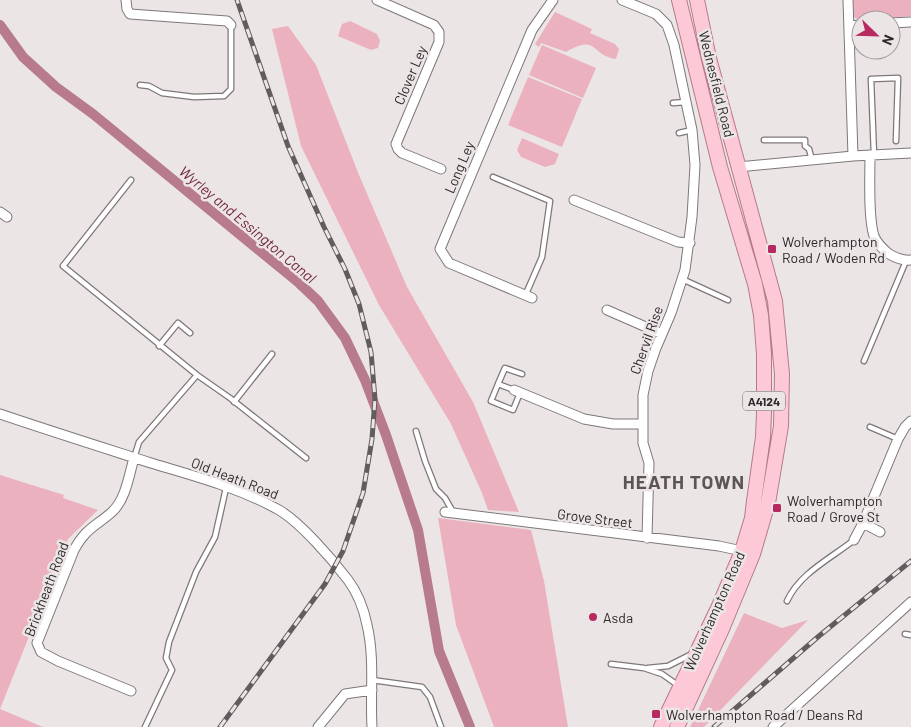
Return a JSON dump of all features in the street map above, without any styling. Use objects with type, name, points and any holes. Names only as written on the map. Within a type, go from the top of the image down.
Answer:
[{"type":"main road","name":"Wednesfield Road","points":[[680,0],[720,167]]},
{"type":"main road","name":"Wednesfield Road","points":[[697,0],[709,58],[738,167]]},
{"type":"main road","points":[[720,167],[738,167]]},
{"type":"main road","name":"Wolverhampton Road","points":[[677,727],[726,620],[747,553],[763,437],[764,354],[761,315],[755,284],[720,167]]},
{"type":"main road","name":"Wolverhampton Road","points":[[661,727],[719,606],[747,553],[768,503],[782,426],[782,374],[774,301],[738,167]]},
{"type":"street","points":[[126,0],[127,9],[130,14],[227,21],[231,25]]},
{"type":"street","name":"Clover Ley","points":[[377,0],[434,24],[440,32],[439,42],[396,144],[402,153],[441,170]]},
{"type":"street","name":"Long Ley","points":[[529,297],[449,263],[440,249],[532,30],[553,0]]},
{"type":"street","name":"Chervil Rise","points":[[627,0],[656,14],[666,24],[674,45],[692,130],[695,165],[690,243],[682,279],[671,314],[648,371],[643,395],[643,443],[649,463],[647,538]]},
{"type":"street","points":[[848,0],[853,156]]},
{"type":"street","points":[[738,167],[853,156],[911,153]]},
{"type":"street","points":[[872,155],[872,226],[875,238],[894,257],[908,260]]},
{"type":"street","points":[[574,200],[678,242],[690,243]]},
{"type":"street","points":[[607,310],[662,334]]},
{"type":"street","points":[[517,391],[584,419],[612,424],[643,424]]},
{"type":"street","name":"Old Heath Road","points":[[0,414],[261,500],[293,520],[348,581],[357,597],[367,624],[372,660],[372,727]]},
{"type":"street","points":[[854,540],[898,439],[911,421]]},
{"type":"street","name":"Brickheath Road","points":[[131,691],[58,661],[41,652],[37,643],[81,536],[113,511],[122,498],[134,458]]},
{"type":"street","name":"Grove Street","points":[[449,513],[719,546],[747,553]]},
{"type":"street","points":[[863,523],[880,532]]},
{"type":"street","points":[[773,727],[911,602]]},
{"type":"street","points":[[318,727],[344,694],[372,685]]},
{"type":"lane","points":[[140,85],[149,86],[162,93],[194,97],[224,96],[231,89],[231,25]]},
{"type":"lane","points":[[872,155],[871,79],[898,78],[896,141]]},
{"type":"lane","points":[[673,103],[686,102]]},
{"type":"lane","points":[[679,133],[692,130]]},
{"type":"lane","points":[[764,140],[805,140],[805,146],[809,149],[812,160]]},
{"type":"lane","points":[[493,176],[550,201],[542,256],[529,297]]},
{"type":"lane","points":[[131,180],[63,266],[97,292],[159,346],[306,458]]},
{"type":"lane","points":[[864,361],[908,260]]},
{"type":"lane","points":[[682,279],[728,300]]},
{"type":"lane","points":[[159,346],[178,323],[190,333]]},
{"type":"lane","points":[[234,402],[272,354]]},
{"type":"lane","points":[[498,384],[517,391],[513,410],[491,401],[498,384],[505,368],[522,374]]},
{"type":"lane","points":[[134,458],[139,442],[197,376]]},
{"type":"lane","points":[[870,427],[898,439]]},
{"type":"lane","points":[[416,431],[436,490],[445,498],[449,513]]},
{"type":"lane","points":[[145,727],[172,670],[166,658],[168,642],[196,572],[215,538],[226,488]]},
{"type":"lane","points":[[786,601],[793,588],[811,571],[854,540]]},
{"type":"lane","points":[[905,634],[911,635]]},
{"type":"lane","points":[[644,668],[668,666],[697,651]]},
{"type":"lane","points":[[611,664],[644,668],[662,674],[692,696]]},
{"type":"lane","points":[[372,685],[422,687],[430,697],[441,727]]},
{"type":"shaded area","points":[[853,0],[911,0],[911,16],[901,17],[901,10],[854,10]]},
{"type":"shaded area","points":[[555,12],[592,29],[590,33],[615,44],[619,49],[616,59],[602,54],[589,45],[576,47],[566,52],[541,43],[539,47],[535,44]]},
{"type":"shaded area","points":[[350,21],[377,34],[380,41],[378,48],[371,50],[338,36],[342,24]]},
{"type":"shaded area","points":[[288,26],[316,65],[359,175],[407,287],[473,402],[519,512],[488,510],[451,424],[379,305],[301,146],[272,29]]},
{"type":"shaded area","points":[[542,45],[596,68],[583,98],[529,75]]},
{"type":"shaded area","points":[[528,77],[582,99],[562,147],[508,125]]},
{"type":"shaded area","points":[[522,138],[559,154],[555,164],[545,167],[521,157],[517,150]]},
{"type":"shaded area","points":[[0,475],[64,495],[63,498],[98,510],[68,539],[0,709]]},
{"type":"shaded area","points":[[438,518],[531,530],[544,581],[568,727],[494,727],[456,625]]},
{"type":"shaded area","points":[[744,613],[782,628],[808,620],[704,727],[690,727]]},
{"type":"shaded area","points":[[0,709],[43,727],[0,727]]},
{"type":"waterway","name":"Wyrley and Essington Canal","points":[[0,25],[23,57],[56,87],[93,114],[299,283],[318,301],[345,338],[365,380],[386,435],[418,530],[439,651],[470,727]]},
{"type":"railway","points":[[220,727],[325,584],[343,551],[363,493],[372,439],[375,399],[371,352],[359,304],[345,269],[288,146],[237,0]]},
{"type":"railway","points":[[714,727],[819,636],[911,561]]},
{"type":"place","name":"Wolverhampton Road / Woden Rd","points":[[772,249]]},
{"type":"place","name":"Wolverhampton Road / Grove St","points":[[777,508]]},
{"type":"place","name":"Asda","points":[[593,617]]},
{"type":"place","name":"Wolverhampton Road / Deans Rd","points":[[656,714]]},
{"type":"district","name":"HEATH TOWN","points":[[684,481]]}]
